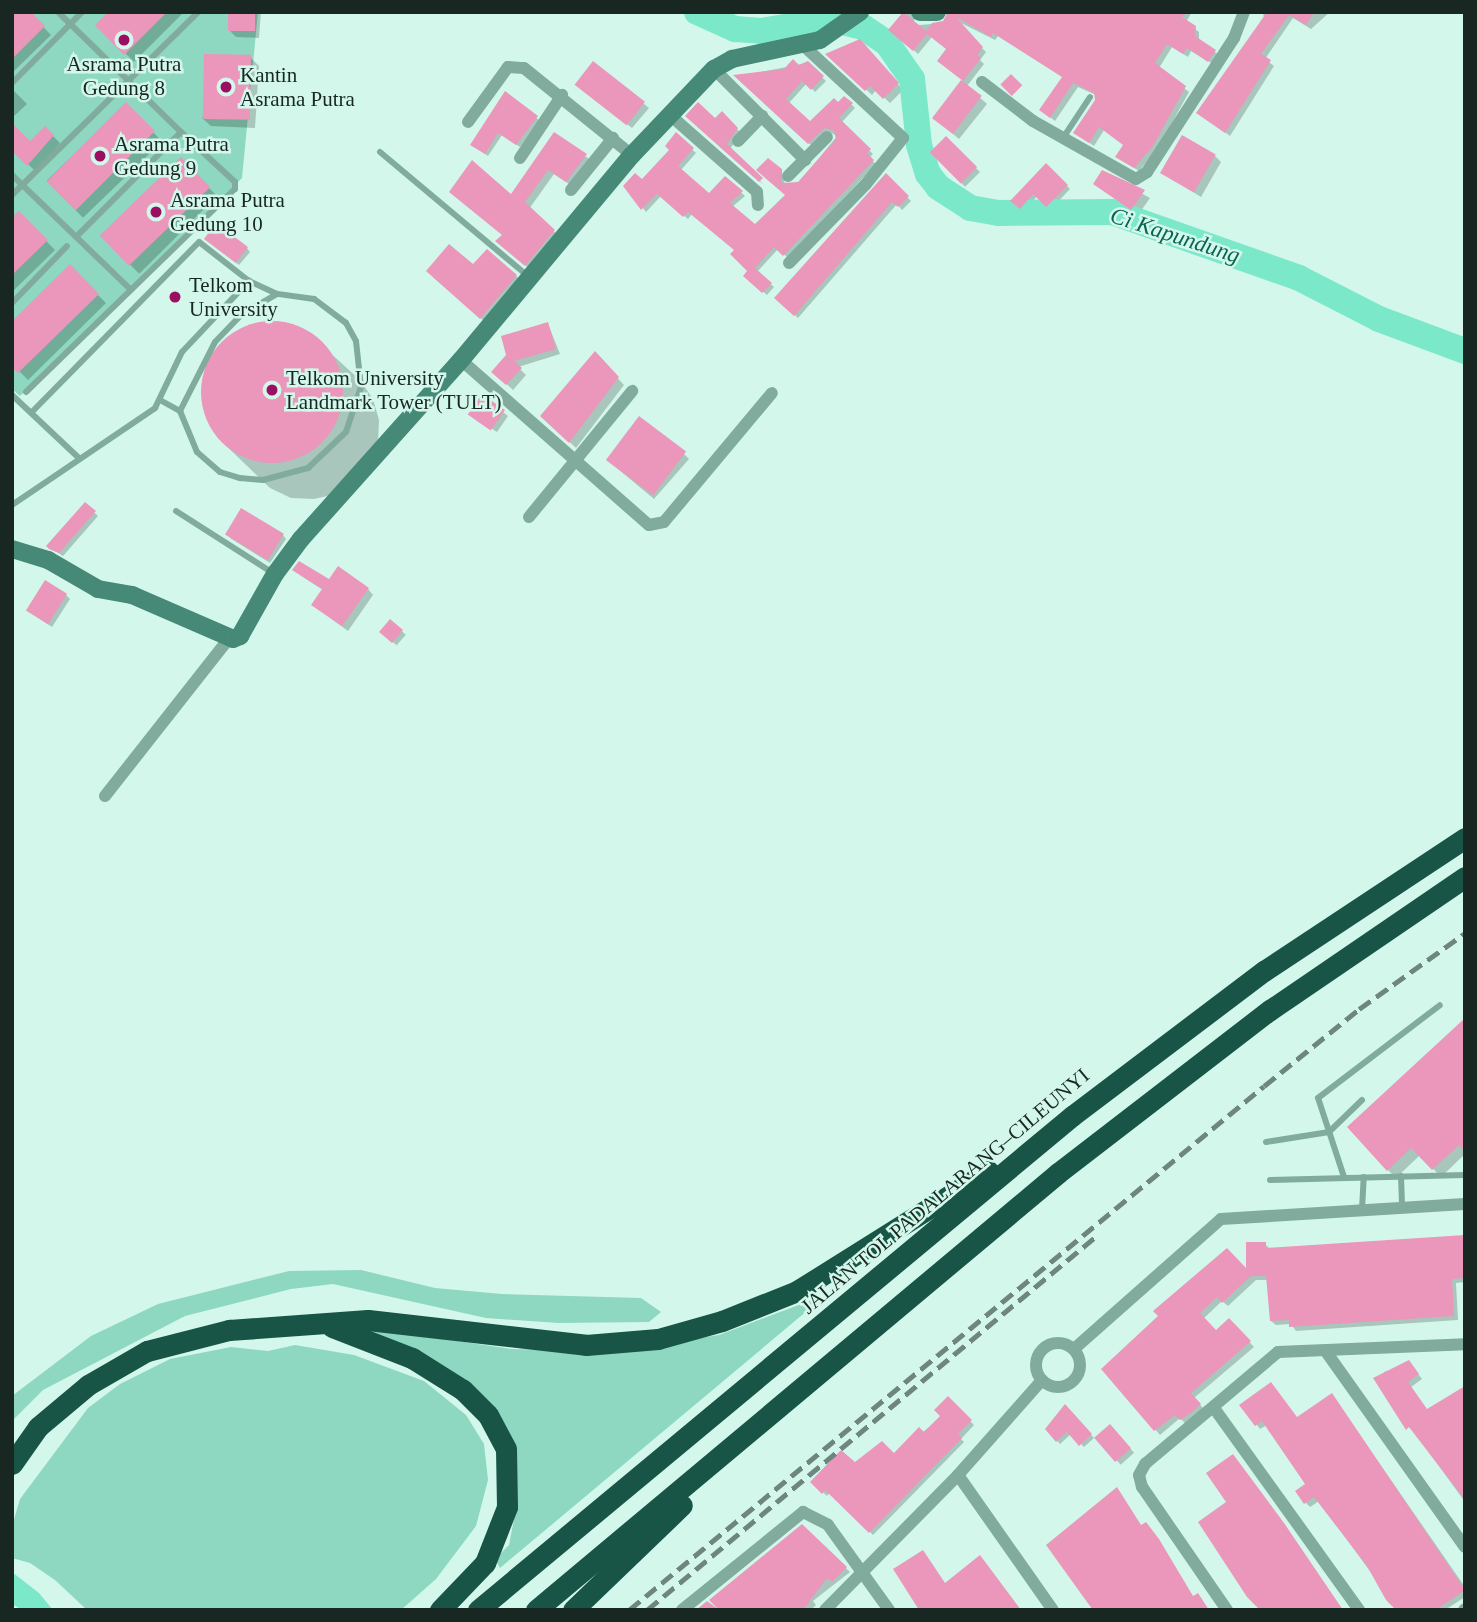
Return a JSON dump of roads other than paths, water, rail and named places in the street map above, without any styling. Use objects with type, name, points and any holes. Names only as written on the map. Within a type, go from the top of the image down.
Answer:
[{"type":"highway","name":"JALAN TOL PADALARANG–CILEUNYI","points":[[478,1610],[1072,1116],[1264,971],[1465,838]]},
{"type":"highway","points":[[536,1610],[1058,1173],[1270,1010],[1465,877]]},
{"type":"highway","points":[[12,1464],[38,1427],[88,1385],[147,1351],[229,1330],[368,1320],[586,1345],[657,1339],[709,1325],[821,1277],[1072,1116]]},
{"type":"highway","points":[[323,1324],[412,1358],[463,1390],[488,1415],[506,1449],[507,1507],[485,1563],[440,1610]]},
{"type":"highway","points":[[573,1610],[699,1488],[736,1443]]},
{"type":"street","points":[[105,796],[230,637],[244,631],[275,574],[461,360],[632,155],[714,69],[732,59],[804,46],[834,34],[860,12]]},
{"type":"street","points":[[920,12],[937,12]]},
{"type":"street","points":[[982,82],[1063,138],[1140,178],[1234,38],[1244,12]]},
{"type":"street","points":[[789,263],[866,184],[903,138],[804,46]]},
{"type":"street","points":[[468,122],[508,67],[524,68],[562,95],[632,155]]},
{"type":"street","points":[[714,69],[806,160]]},
{"type":"street","points":[[520,158],[562,95]]},
{"type":"street","points":[[670,115],[757,192],[758,205]]},
{"type":"street","points":[[738,141],[762,116]]},
{"type":"street","points":[[788,176],[827,137]]},
{"type":"street","points":[[571,190],[613,138]]},
{"type":"street","points":[[461,360],[522,409],[573,462],[649,525],[656,526],[724,456],[772,393]]},
{"type":"street","points":[[529,517],[632,390]]},
{"type":"street","points":[[12,549],[48,560],[98,589],[132,595],[230,637]]},
{"type":"street","points":[[1074,1349],[1221,1219],[1402,1210],[1465,1204]]},
{"type":"street","points":[[1062,1343],[1074,1349],[1079,1362],[1073,1380],[1054,1386],[1042,1380],[1036,1367],[1042,1349],[1062,1343]]},
{"type":"street","points":[[1227,1610],[1142,1487],[1139,1475],[1145,1464],[1278,1352],[1292,1348],[1327,1353],[1465,1344]]},
{"type":"street","points":[[1327,1353],[1465,1547]]},
{"type":"street","points":[[825,1610],[958,1475],[1003,1420],[1042,1380]]},
{"type":"street","points":[[1214,1408],[1359,1610]]},
{"type":"street","points":[[958,1475],[1053,1610]]},
{"type":"street","points":[[682,1610],[803,1512],[828,1525],[889,1610]]},
{"type":"lane","points":[[26,392],[235,189],[235,182],[127,84],[58,12]]},
{"type":"lane","points":[[12,83],[82,12]]},
{"type":"lane","points":[[12,195],[198,12]]},
{"type":"lane","points":[[1063,138],[1090,97]]},
{"type":"lane","points":[[76,237],[181,132]]},
{"type":"lane","points":[[380,152],[530,277]]},
{"type":"lane","points":[[12,175],[131,290]]},
{"type":"lane","points":[[32,412],[199,242],[249,281],[277,294],[314,299],[334,310],[356,341],[361,387],[346,432],[308,468],[263,480],[240,478],[220,472],[197,452],[180,411],[160,400]]},
{"type":"lane","points":[[12,303],[67,246]]},
{"type":"lane","points":[[12,505],[160,400],[182,352],[249,281]]},
{"type":"lane","points":[[180,411],[215,342],[242,314],[277,294]]},
{"type":"lane","points":[[12,395],[80,459]]},
{"type":"lane","points":[[176,511],[275,574]]},
{"type":"lane","points":[[1344,1177],[1318,1098],[1440,1005]]},
{"type":"lane","points":[[1266,1142],[1329,1132],[1362,1100]]},
{"type":"lane","points":[[1270,1180],[1465,1175]]},
{"type":"lane","points":[[1401,1176],[1402,1210]]},
{"type":"lane","points":[[1362,1212],[1364,1177]]},
{"type":"waterway","name":"Ci Kapundung","points":[[697,12],[735,29],[762,31],[830,19],[863,27],[887,43],[912,79],[919,145],[928,174],[938,187],[970,208],[999,213],[1112,212],[1299,278],[1379,319],[1465,351]]},
{"type":"railway","points":[[629,1610],[1359,1009],[1465,933]]},
{"type":"railway","points":[[647,1610],[1094,1238]]},
{"type":"place","name":"Asrama Putra Gedung 8","points":[[124,40]]},
{"type":"place","name":"Kantin Asrama Putra","points":[[226,87]]},
{"type":"place","name":"Asrama Putra Gedung 9","points":[[100,156]]},
{"type":"place","name":"Asrama Putra Gedung 10","points":[[156,212]]},
{"type":"place","name":"Telkom University","points":[[175,297]]},
{"type":"place","name":"Telkom University Landmark Tower (TULT)","points":[[272,390]]}]
